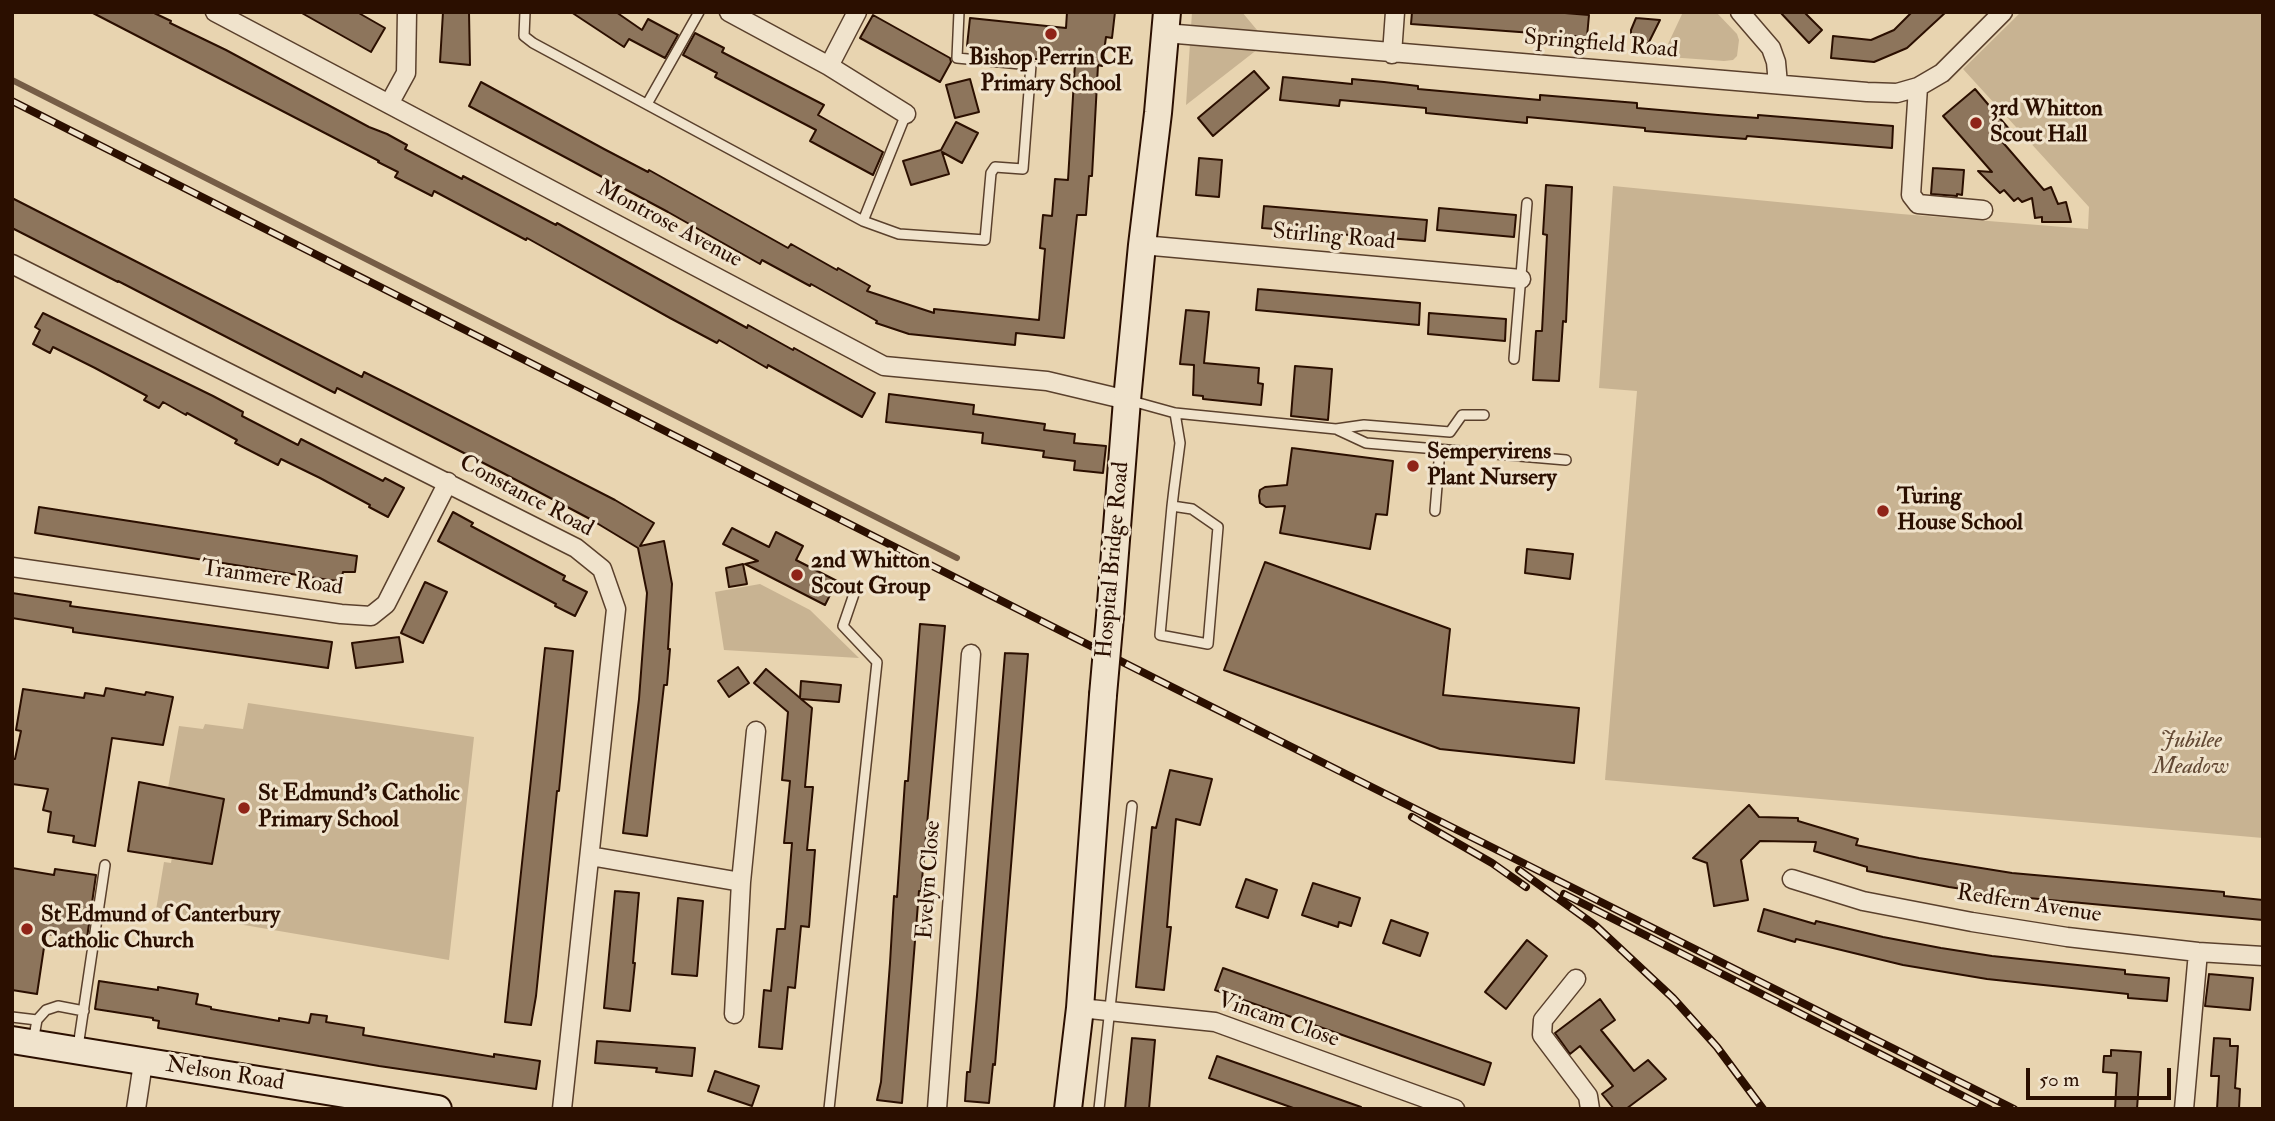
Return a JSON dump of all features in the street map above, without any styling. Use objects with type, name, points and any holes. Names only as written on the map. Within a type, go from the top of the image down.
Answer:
[{"type":"main road","name":"Hospital Bridge Road","points":[[1068,1109],[1080,1008],[1126,400],[1166,23]]},
{"type":"main road","name":"Nelson Road","points":[[27,1034],[78,1051],[143,1063],[438,1109]]},
{"type":"street","name":"Montrose Avenue","points":[[215,12],[884,366],[1047,381],[1126,400]]},
{"type":"street","points":[[389,104],[406,73],[407,12]]},
{"type":"street","points":[[729,12],[829,66],[905,114]]},
{"type":"street","points":[[829,66],[857,12]]},
{"type":"street","points":[[1392,54],[1395,12]]},
{"type":"street","points":[[1740,12],[1771,48],[1776,62],[1778,84]]},
{"type":"street","name":"Springfield Road","points":[[1166,23],[1392,54],[1897,93],[1918,88],[1942,73],[2003,12]]},
{"type":"street","points":[[1918,88],[1911,195],[1919,204],[1983,209]]},
{"type":"street","name":"Stirling Road","points":[[1142,245],[1521,279]]},
{"type":"street","name":"Constance Road","points":[[12,264],[576,548],[602,569],[617,609],[562,1109]]},
{"type":"street","name":"Tranmere Road","points":[[12,567],[371,616],[386,604],[448,482]]},
{"type":"street","name":"Evelyn Close","points":[[937,1109],[971,654]]},
{"type":"street","points":[[734,1014],[741,881],[756,731]]},
{"type":"street","points":[[590,856],[741,881]]},
{"type":"street","name":"Redfern Avenue","points":[[1792,880],[1863,901],[1972,922],[2067,937],[2198,952],[2263,956]]},
{"type":"street","points":[[2184,1109],[2198,952]]},
{"type":"street","points":[[1576,979],[1543,1020],[1542,1035],[1588,1096],[1590,1109]]},
{"type":"street","name":"Vincam Close","points":[[1080,1008],[1214,1022],[1455,1109]]},
{"type":"street","points":[[136,1109],[143,1063]]},
{"type":"lane","points":[[525,12],[524,36],[533,43],[863,221],[899,234],[985,240],[990,173],[995,167],[1023,169],[1031,65],[957,58],[959,12]]},
{"type":"lane","points":[[647,104],[699,12]]},
{"type":"lane","points":[[863,221],[905,114]]},
{"type":"lane","points":[[1514,359],[1527,203]]},
{"type":"lane","points":[[1126,400],[1175,413],[1336,429],[1364,425],[1450,432],[1462,415],[1484,415]]},
{"type":"lane","points":[[1172,506],[1192,509],[1218,527],[1208,644],[1160,635],[1172,506],[1180,443],[1175,413]]},
{"type":"lane","points":[[1336,429],[1366,443],[1566,460]]},
{"type":"lane","points":[[1435,510],[1440,449]]},
{"type":"lane","points":[[829,1109],[877,662],[843,626],[855,591]]},
{"type":"lane","points":[[1099,1109],[1132,806]]},
{"type":"lane","points":[[78,1051],[105,865]]},
{"type":"lane","points":[[12,1017],[27,1034],[46,1010],[58,1006],[84,1011]]},
{"type":"green space","points":[[1192,12],[1242,12],[1267,42],[1186,105]]},
{"type":"green space","points":[[1683,12],[1716,12],[1737,34],[1737,56],[1733,60],[1724,61],[1668,57],[1668,44]]},
{"type":"green space","name":"Turing House School","points":[[2021,12],[2263,12],[2263,838],[1605,780],[1637,391],[1599,388],[1613,186],[2088,229],[2089,207],[1963,69]]},
{"type":"green space","points":[[760,584],[810,610],[859,658],[724,650],[715,592]]},
{"type":"green space","name":"St Edmund's Catholic Primary School","points":[[248,703],[474,737],[449,960],[156,910],[164,862],[171,863],[183,791],[168,788],[179,726],[203,729],[205,724],[243,729]]},
{"type":"building","points":[[91,12],[152,12],[171,21],[170,23],[387,134],[407,145],[405,149],[556,225],[557,223],[747,328],[748,325],[793,350],[794,348],[875,393],[862,417],[768,365],[767,368],[719,340],[717,343],[670,318],[527,238],[526,240],[434,191],[432,196],[395,177],[398,172],[379,161]]},
{"type":"building","points":[[300,12],[357,12],[385,28],[371,52]]},
{"type":"building","points":[[443,12],[469,12],[470,65],[440,62]]},
{"type":"building","points":[[571,12],[616,12],[642,30],[648,19],[678,35],[665,58],[629,39],[624,47]]},
{"type":"building","points":[[1067,12],[1115,12],[1112,38],[1106,37],[1102,66],[1098,65],[1092,176],[1089,176],[1086,215],[1077,215],[1064,338],[1016,333],[1015,345],[909,334],[876,323],[877,321],[811,284],[810,286],[762,260],[760,264],[469,106],[481,82],[604,149],[648,172],[649,170],[788,248],[791,244],[837,270],[838,268],[870,286],[867,291],[934,313],[934,309],[1039,320],[1045,249],[1040,248],[1043,215],[1052,216],[1055,179],[1068,180],[1075,63],[987,54],[988,48],[967,46],[970,18],[1066,28]]},
{"type":"building","points":[[1412,12],[1553,12],[1589,15],[1587,37],[1411,24]]},
{"type":"building","points":[[1780,12],[1804,12],[1822,30],[1809,43]]},
{"type":"building","points":[[1912,12],[1946,12],[1907,48],[1874,62],[1831,58],[1833,36],[1871,40],[1894,30]]},
{"type":"building","points":[[873,15],[950,58],[951,62],[940,82],[860,38]]},
{"type":"building","points":[[1636,18],[1660,20],[1648,44],[1631,36]]},
{"type":"building","points":[[695,33],[724,48],[722,52],[824,105],[818,115],[883,152],[873,175],[810,141],[816,130],[715,77],[717,73],[683,55]]},
{"type":"building","points":[[1254,71],[1269,88],[1213,136],[1198,118]]},
{"type":"building","points":[[1283,77],[1352,84],[1352,79],[1418,86],[1418,89],[1540,100],[1540,95],[1637,103],[1637,108],[1893,126],[1892,148],[1645,131],[1645,128],[1527,117],[1527,123],[1426,113],[1426,108],[1340,100],[1339,106],[1280,100]]},
{"type":"building","points":[[970,79],[979,112],[955,118],[946,85]]},
{"type":"building","points":[[1975,89],[2009,129],[1999,138],[2044,190],[2051,187],[2058,204],[2066,202],[2071,222],[2042,222],[2042,217],[2035,218],[2032,198],[2022,202],[2018,198],[2014,201],[2004,190],[2000,193],[1978,171],[1992,172],[1943,116]]},
{"type":"building","points":[[956,122],[978,133],[962,163],[942,152],[949,174],[911,185],[903,161],[941,150]]},
{"type":"building","points":[[1199,158],[1222,160],[1219,197],[1196,195]]},
{"type":"building","points":[[1933,168],[1964,170],[1962,195],[1931,194]]},
{"type":"building","points":[[1546,185],[1572,187],[1566,322],[1563,321],[1559,381],[1533,380],[1536,331],[1542,331],[1547,235],[1543,234]]},
{"type":"building","points":[[12,198],[362,377],[364,372],[402,391],[615,500],[654,523],[640,546],[664,541],[672,584],[667,685],[664,685],[647,836],[623,833],[639,699],[647,593],[638,548],[590,519],[337,388],[335,393],[12,228]]},
{"type":"building","points":[[1264,206],[1427,220],[1425,241],[1262,228]]},
{"type":"building","points":[[1439,208],[1516,215],[1514,237],[1437,230]]},
{"type":"building","points":[[1258,289],[1420,303],[1419,325],[1256,310]]},
{"type":"building","points":[[1186,310],[1209,312],[1204,363],[1259,368],[1258,383],[1263,384],[1261,405],[1203,399],[1203,396],[1193,395],[1194,365],[1180,364]]},
{"type":"building","points":[[43,313],[213,396],[243,412],[242,416],[298,445],[301,439],[383,481],[385,478],[404,488],[388,517],[281,459],[278,465],[235,443],[237,440],[187,413],[186,415],[163,402],[159,408],[144,400],[147,396],[95,368],[53,347],[50,353],[33,344],[40,330],[35,327]]},
{"type":"building","points":[[1429,313],[1506,319],[1505,341],[1428,334]]},
{"type":"building","points":[[1295,366],[1332,369],[1328,420],[1291,416]]},
{"type":"building","points":[[889,394],[974,405],[973,414],[1045,424],[1044,430],[1075,434],[1074,443],[1106,446],[1103,473],[1074,470],[1075,461],[1043,457],[1044,451],[982,443],[983,433],[886,422]]},
{"type":"building","points":[[1292,448],[1393,461],[1387,515],[1376,514],[1370,549],[1280,533],[1285,506],[1266,507],[1260,503],[1259,496],[1260,490],[1265,487],[1287,485]]},
{"type":"building","points":[[39,507],[357,556],[355,572],[343,572],[341,581],[329,580],[35,533]]},
{"type":"building","points":[[453,512],[473,523],[471,526],[565,576],[563,580],[587,592],[575,616],[438,541]]},
{"type":"building","name":"2nd Whitton Scout Group","points":[[732,528],[769,547],[776,532],[803,546],[796,560],[837,581],[825,605],[745,564],[758,561],[723,544]]},
{"type":"building","points":[[1527,549],[1573,554],[1570,579],[1525,573]]},
{"type":"building","points":[[1265,562],[1450,629],[1443,695],[1579,708],[1574,763],[1440,749],[1224,670]]},
{"type":"building","points":[[743,564],[747,584],[729,587],[726,568]]},
{"type":"building","points":[[425,582],[447,592],[423,643],[401,633]]},
{"type":"building","points":[[12,593],[71,602],[70,606],[332,642],[328,668],[73,632],[73,628],[12,618]]},
{"type":"building","points":[[920,624],[945,626],[919,891],[902,1103],[877,1100],[881,1082],[894,896],[897,897]]},
{"type":"building","points":[[399,637],[403,662],[356,668],[352,643]]},
{"type":"building","points":[[545,648],[573,651],[531,1025],[505,1022]]},
{"type":"building","points":[[1005,653],[1028,654],[995,1065],[993,1064],[989,1103],[965,1101],[977,995]]},
{"type":"building","points":[[738,667],[749,683],[729,697],[718,681]]},
{"type":"building","points":[[766,669],[800,698],[801,681],[841,685],[839,702],[801,699],[812,708],[805,787],[813,787],[807,850],[815,850],[809,927],[801,926],[795,988],[788,987],[782,1049],[759,1047],[764,990],[771,991],[777,929],[785,929],[792,843],[784,843],[790,781],[782,780],[788,712],[754,683]]},
{"type":"building","points":[[106,688],[173,697],[163,745],[112,738],[95,846],[73,842],[74,836],[48,832],[51,812],[43,810],[48,789],[12,784],[12,759],[15,759],[21,731],[16,730],[23,689],[84,698],[85,693],[104,696]]},
{"type":"building","points":[[1170,770],[1212,779],[1200,825],[1176,819],[1167,927],[1171,927],[1164,990],[1136,987],[1152,827],[1156,828]]},
{"type":"building","points":[[139,782],[224,799],[212,864],[128,851]]},
{"type":"building","points":[[1749,805],[1759,817],[1798,818],[1798,821],[1858,839],[1856,845],[1919,858],[2012,873],[2224,892],[2224,896],[2263,900],[2263,920],[2007,896],[1949,887],[1867,871],[1867,867],[1814,851],[1816,842],[1760,841],[1741,860],[1748,900],[1714,906],[1707,863],[1693,858]]},
{"type":"building","points":[[12,868],[54,875],[55,869],[96,875],[87,938],[46,934],[37,994],[12,990]]},
{"type":"building","points":[[1246,879],[1277,890],[1268,918],[1236,907]]},
{"type":"building","points":[[1313,883],[1360,898],[1351,926],[1339,922],[1338,927],[1302,915]]},
{"type":"building","points":[[615,891],[639,893],[630,1011],[604,1008]]},
{"type":"building","points":[[678,898],[703,901],[697,976],[672,974]]},
{"type":"building","points":[[1764,909],[1815,924],[1816,921],[1941,948],[2125,970],[2125,974],[2169,978],[2167,1001],[2128,998],[2128,994],[1987,979],[1903,965],[1796,939],[1795,942],[1758,931]]},
{"type":"building","points":[[1391,920],[1428,933],[1420,956],[1383,943]]},
{"type":"building","points":[[1527,940],[1547,956],[1506,1009],[1485,992]]},
{"type":"building","points":[[1223,968],[1491,1063],[1484,1085],[1215,990]]},
{"type":"building","points":[[2209,974],[2253,978],[2250,1010],[2205,1006]]},
{"type":"building","points":[[99,981],[198,994],[196,1004],[211,1009],[279,1021],[279,1018],[309,1023],[311,1014],[327,1016],[326,1022],[364,1028],[363,1035],[494,1057],[494,1054],[540,1061],[536,1089],[379,1066],[158,1028],[159,1021],[153,1018],[95,1009]]},
{"type":"building","points":[[1600,999],[1615,1020],[1601,1030],[1634,1071],[1648,1060],[1666,1079],[1626,1109],[1614,1109],[1602,1094],[1613,1086],[1580,1046],[1570,1054],[1555,1033]]},
{"type":"building","points":[[1132,1038],[1155,1040],[1149,1109],[1125,1109]]},
{"type":"building","points":[[2214,1038],[2230,1039],[2230,1046],[2238,1046],[2235,1088],[2240,1089],[2239,1109],[2217,1109],[2219,1076],[2211,1076]]},
{"type":"building","points":[[597,1041],[695,1048],[692,1076],[656,1072],[657,1068],[595,1063]]},
{"type":"building","points":[[2111,1050],[2141,1052],[2137,1109],[2115,1109],[2117,1073],[2103,1072],[2104,1056],[2111,1056]]},
{"type":"building","points":[[1217,1056],[1361,1109],[1296,1109],[1209,1078]]},
{"type":"building","points":[[715,1071],[759,1086],[752,1106],[708,1091]]},
{"type":"waterway","points":[[12,80],[957,558]]},
{"type":"railway","points":[[12,101],[2014,1109]]},
{"type":"railway","points":[[1412,817],[1492,863],[1526,887]]},
{"type":"railway","points":[[1519,870],[1596,926],[1673,998],[1717,1047],[1763,1109]]},
{"type":"railway","points":[[1564,894],[1989,1109]]},
{"type":"place","name":"Bishop Perrin CE Primary School","points":[[1051,34]]},
{"type":"place","name":"3rd Whitton Scout Hall","points":[[1976,123]]},
{"type":"place","name":"Sempervirens Plant Nursery","points":[[1413,466]]},
{"type":"place","name":"Turing House School","points":[[1883,511]]},
{"type":"place","name":"2nd Whitton Scout Group","points":[[797,575]]},
{"type":"place","name":"St Edmund's Catholic Primary School","points":[[244,808]]},
{"type":"place","name":"St Edmund of Canterbury Catholic Church","points":[[27,929]]},
{"type":"park label","name":"Jubilee Meadow","points":[[2191,755]]}]
